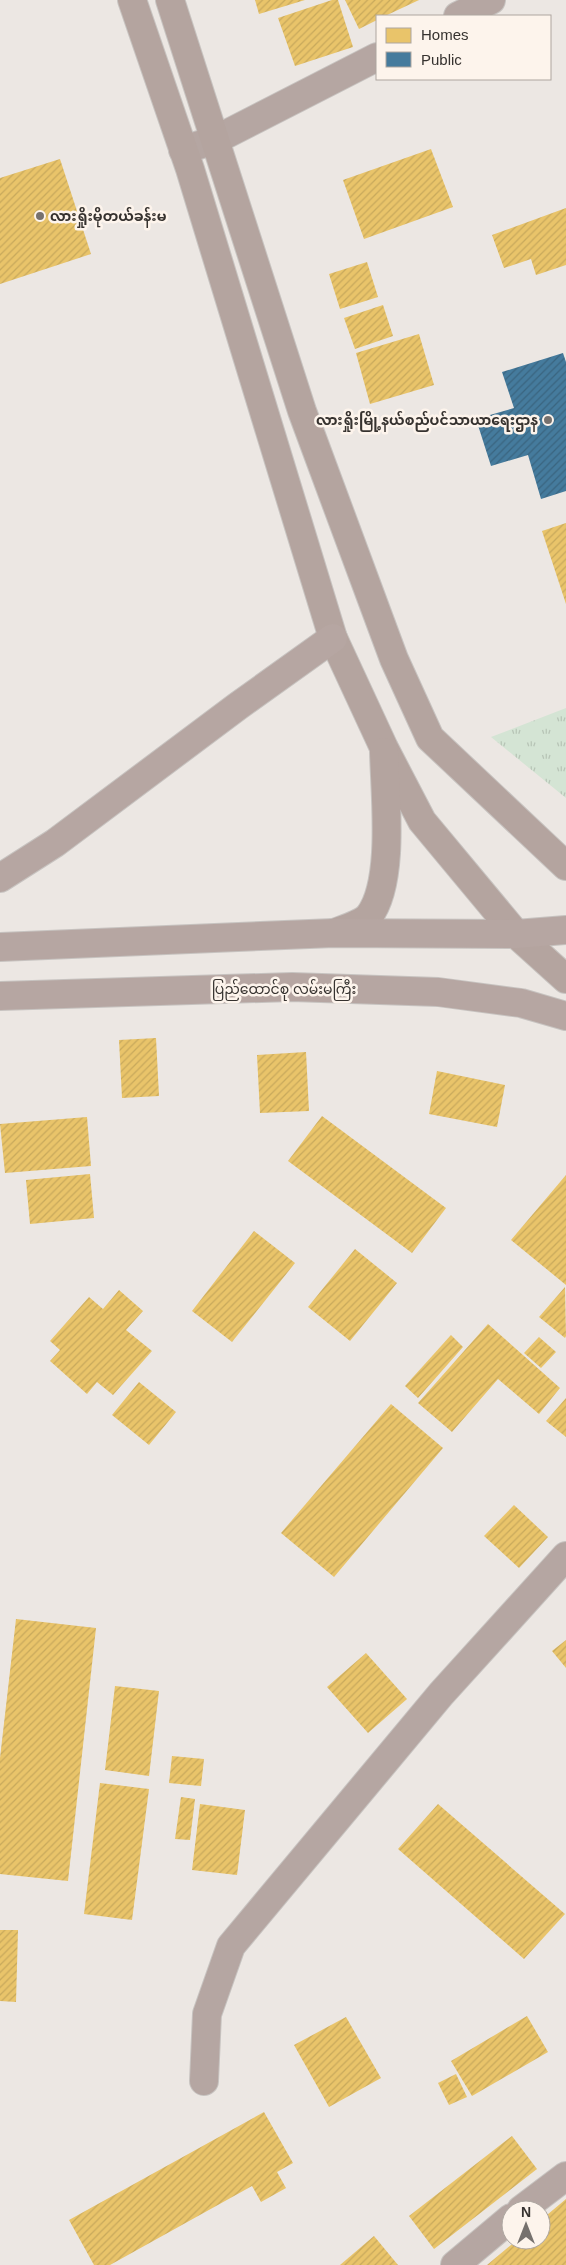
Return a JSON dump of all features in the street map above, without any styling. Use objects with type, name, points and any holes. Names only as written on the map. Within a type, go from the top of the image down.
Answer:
[{"type":"main road","points":[[132,0],[183,150],[333,638],[384,748],[422,820],[516,934],[566,979]]},
{"type":"main road","points":[[170,0],[302,410],[394,659],[430,738],[566,866]]},
{"type":"main road","points":[[0,878],[55,843],[238,706],[333,638]]},
{"type":"main road","points":[[334,933],[368,917],[381,893],[386,848],[384,748]]},
{"type":"main road","points":[[0,947],[334,933],[516,934],[566,930]]},
{"type":"main road","name":"ပြည်ထောင်စု လမ်းမကြီး","points":[[0,996],[292,987],[438,992],[521,1003],[566,1016]]},
{"type":"street","points":[[460,15],[490,0]]},
{"type":"street","points":[[183,150],[215,140],[376,59]]},
{"type":"street","points":[[204,2081],[207,2014],[232,1946],[441,1694],[566,1556]]},
{"type":"street","points":[[534,2200],[566,2176]]},
{"type":"street","points":[[455,2265],[501,2226]]},
{"type":"green space","points":[[566,708],[566,798],[491,737]]},
{"type":"building: Homes","points":[[255,0],[305,0],[259,14]]},
{"type":"building: Homes","points":[[332,0],[338,0],[353,47],[295,66],[278,18]]},
{"type":"building: Homes","points":[[345,0],[419,0],[387,15],[376,15],[376,20],[359,29]]},
{"type":"building: Homes","points":[[431,149],[453,207],[364,239],[343,180]]},
{"type":"building: Homes","name":"လားရှိုးမိုတယ်ခန်းမ","points":[[60,159],[91,254],[0,284],[0,178]]},
{"type":"building: Homes","points":[[566,208],[566,265],[536,275],[531,259],[504,268],[492,235]]},
{"type":"building: Homes","points":[[367,262],[378,297],[340,309],[329,274]]},
{"type":"building: Homes","points":[[383,305],[393,336],[355,349],[344,318]]},
{"type":"building: Homes","points":[[419,334],[434,385],[370,404],[356,353]]},
{"type":"building: Homes","points":[[566,523],[566,604],[542,531]]},
{"type":"building: Homes","points":[[156,1038],[159,1096],[122,1098],[119,1040]]},
{"type":"building: Homes","points":[[306,1052],[309,1111],[260,1113],[257,1055]]},
{"type":"building: Homes","points":[[437,1071],[505,1085],[497,1127],[429,1114]]},
{"type":"building: Homes","points":[[322,1116],[446,1208],[412,1253],[288,1161]]},
{"type":"building: Homes","points":[[87,1117],[91,1166],[5,1173],[0,1124]]},
{"type":"building: Homes","points":[[90,1174],[94,1218],[30,1224],[26,1180]]},
{"type":"building: Homes","points":[[566,1175],[566,1285],[511,1240]]},
{"type":"building: Homes","points":[[254,1231],[295,1263],[232,1342],[192,1311]]},
{"type":"building: Homes","points":[[355,1249],[397,1283],[350,1341],[308,1307]]},
{"type":"building: Homes","points":[[565,1287],[566,1336],[565,1338],[539,1317]]},
{"type":"building: Homes","points":[[119,1290],[143,1311],[126,1330],[152,1351],[113,1395],[97,1382],[87,1394],[50,1361],[60,1350],[50,1341],[89,1297],[103,1309]]},
{"type":"building: Homes","points":[[488,1324],[560,1388],[539,1414],[498,1379],[452,1432],[418,1403]]},
{"type":"building: Homes","points":[[451,1335],[463,1347],[418,1398],[405,1386]]},
{"type":"building: Homes","points":[[539,1337],[556,1352],[541,1368],[524,1353]]},
{"type":"building: Homes","points":[[139,1382],[176,1412],[149,1445],[112,1415]]},
{"type":"building: Homes","points":[[566,1398],[566,1437],[546,1421]]},
{"type":"building: Homes","points":[[391,1404],[443,1448],[334,1577],[281,1533]]},
{"type":"building: Homes","points":[[514,1505],[548,1537],[519,1568],[484,1536]]},
{"type":"building: Homes","points":[[16,1619],[96,1628],[68,1881],[0,1874],[0,1758]]},
{"type":"building: Homes","points":[[566,1640],[566,1668],[552,1651]]},
{"type":"building: Homes","points":[[366,1653],[407,1699],[368,1733],[327,1687]]},
{"type":"building: Homes","points":[[115,1686],[159,1691],[149,1776],[105,1770]]},
{"type":"building: Homes","points":[[172,1756],[204,1759],[201,1786],[169,1783]]},
{"type":"building: Homes","points":[[100,1783],[149,1789],[132,1920],[84,1914]]},
{"type":"building: Homes","points":[[181,1797],[195,1799],[190,1840],[175,1839]]},
{"type":"building: Homes","points":[[200,1804],[245,1810],[237,1875],[192,1870]]},
{"type":"building: Homes","points":[[438,1804],[565,1914],[524,1959],[398,1849]]},
{"type":"building: Homes","points":[[0,1930],[18,1930],[16,2002],[0,2001]]},
{"type":"building: Homes","points":[[527,2016],[548,2052],[472,2096],[451,2061]]},
{"type":"building: Homes","points":[[346,2017],[381,2078],[329,2107],[294,2045]]},
{"type":"building: Homes","points":[[456,2074],[467,2097],[449,2105],[438,2083]]},
{"type":"building: Homes","points":[[264,2112],[293,2163],[277,2172],[286,2188],[261,2202],[252,2186],[110,2265],[94,2265],[69,2220]]},
{"type":"building: Homes","points":[[512,2136],[537,2169],[434,2249],[409,2216]]},
{"type":"building: Homes","points":[[566,2199],[566,2265],[487,2265],[505,2250],[551,2250],[551,2212]]},
{"type":"building: Homes","points":[[374,2236],[398,2265],[340,2265]]},
{"type":"building: Public","points":[[563,353],[566,362],[566,491],[541,499],[528,455],[491,466],[476,419],[514,408],[502,372]]},
{"type":"place","name":"လားရှိုးမိုတယ်ခန်းမ","points":[[40,216]]},
{"type":"place","name":"လားရှိုးမြို့နယ်စည်ပင်သာယာရေးဌာန","points":[[548,420]]}]
